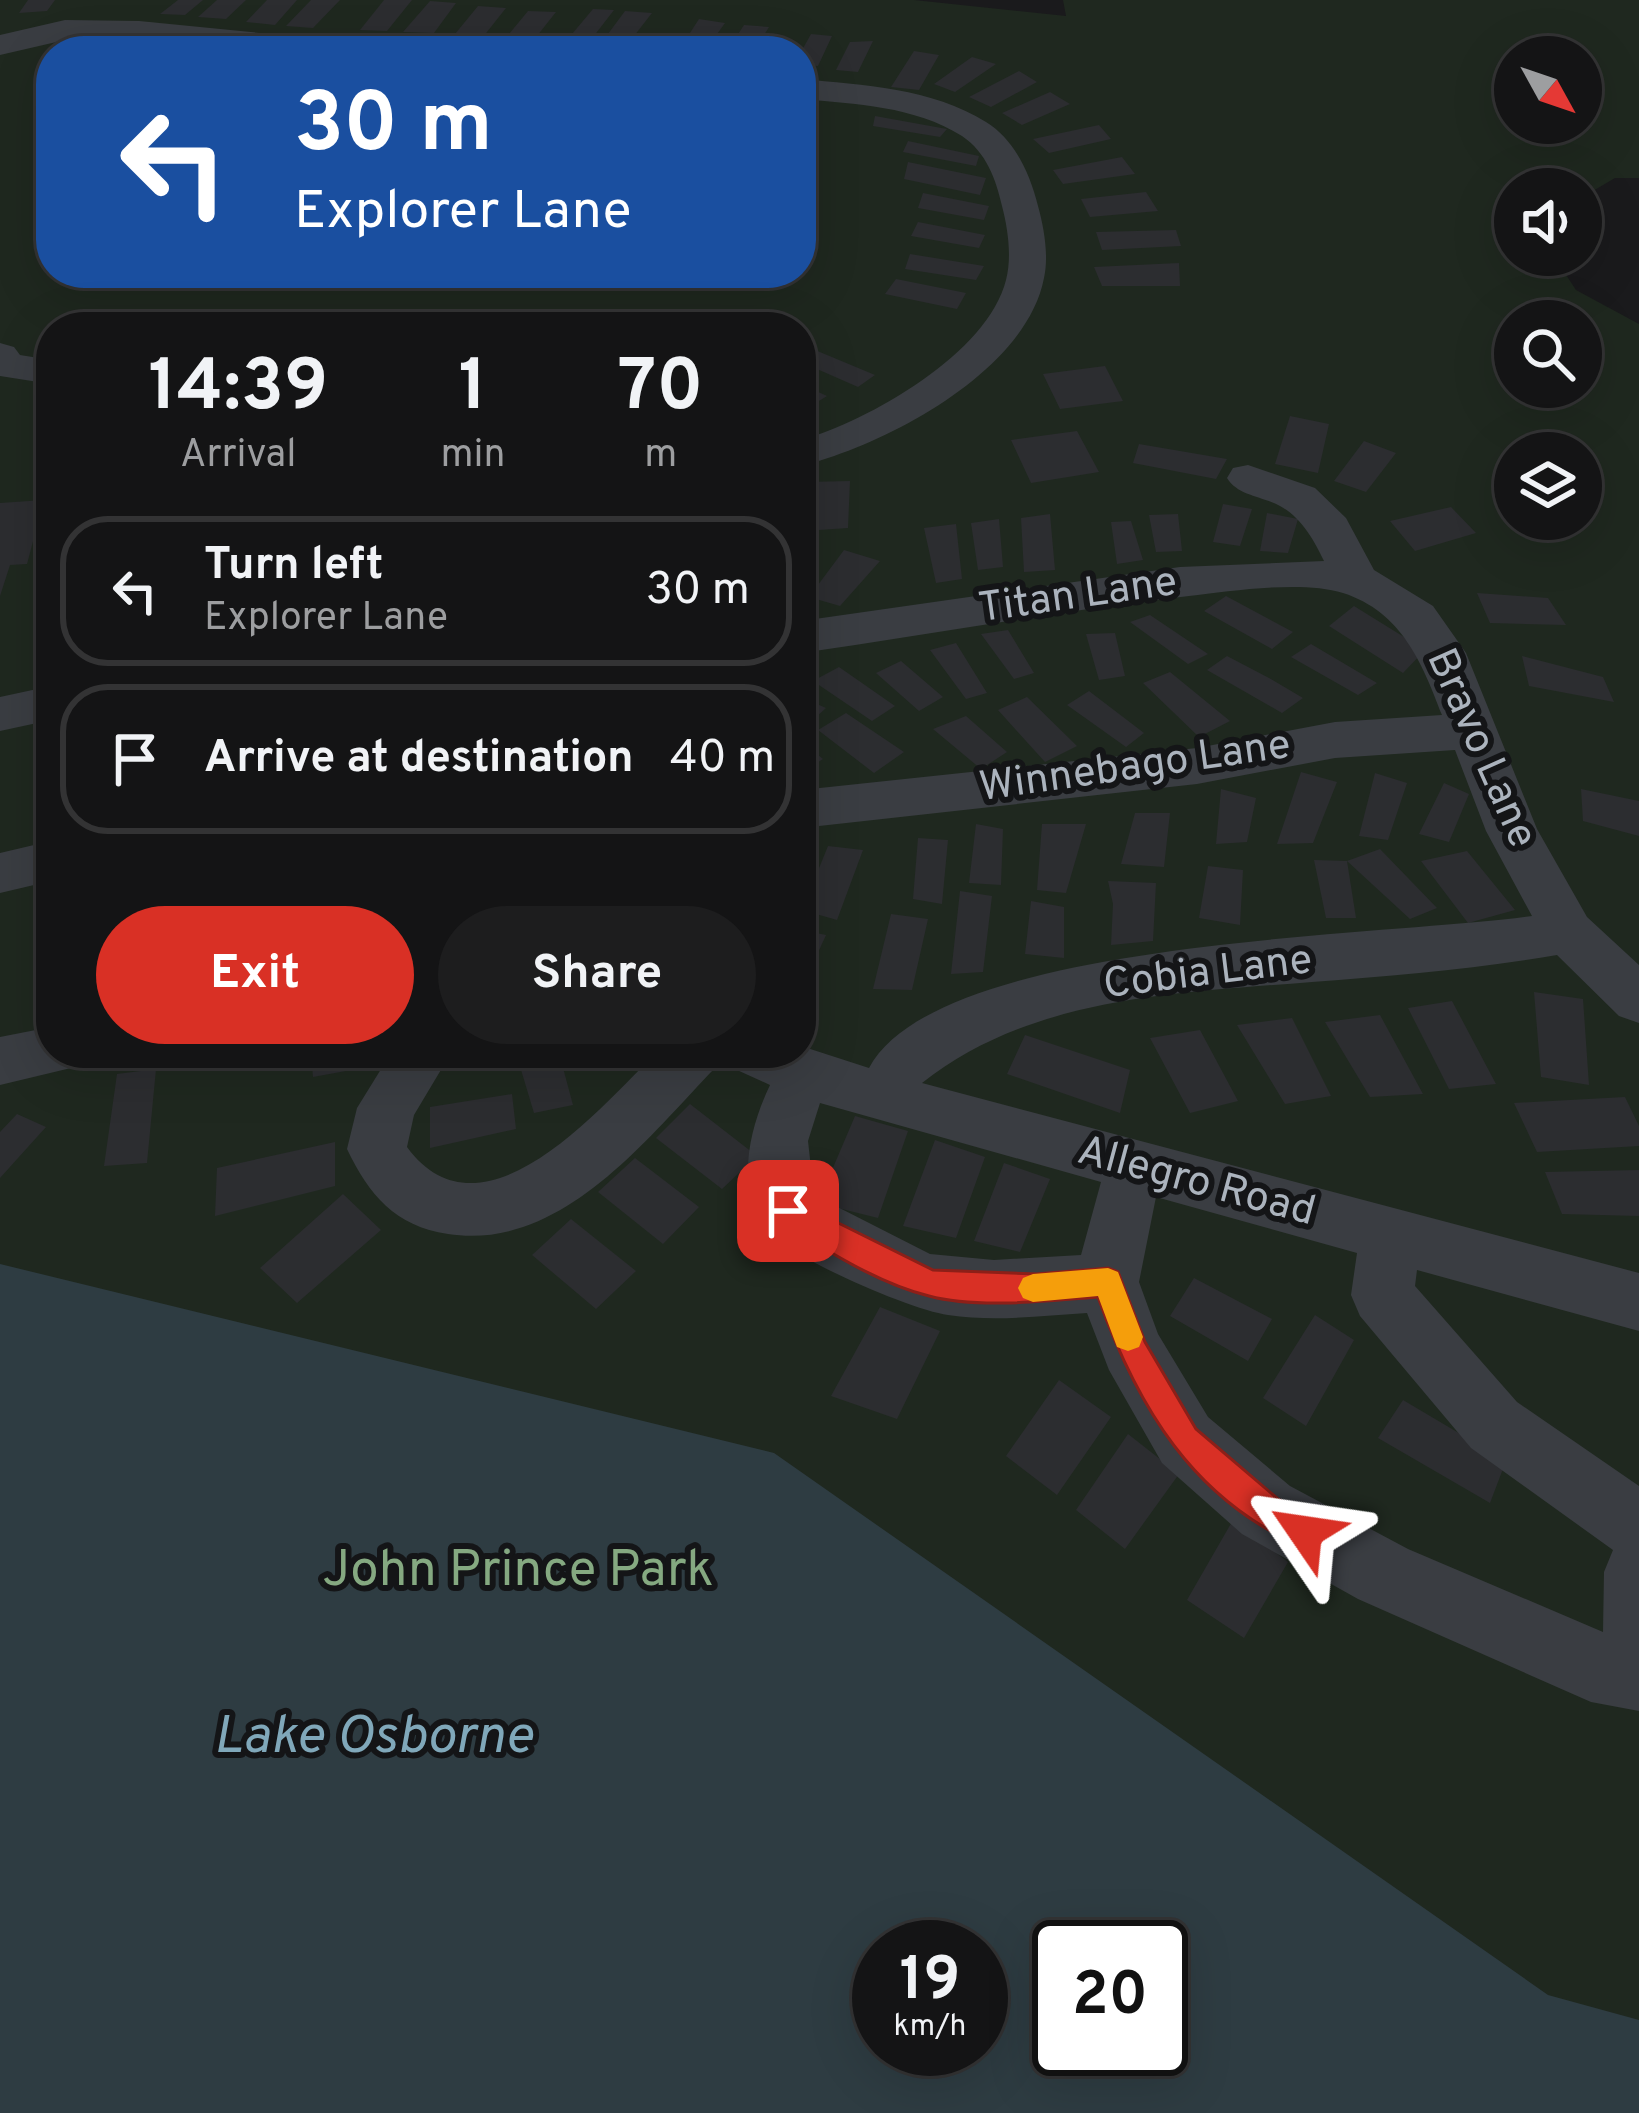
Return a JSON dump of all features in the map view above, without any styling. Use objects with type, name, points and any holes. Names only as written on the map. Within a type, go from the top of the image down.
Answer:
[{"type":"lane","points":[[39,36],[65,30],[190,36]]},
{"type":"lane","points":[[0,45],[36,37]]},
{"type":"lane","points":[[816,91],[910,103],[953,117],[982,134],[1004,158],[1015,185],[1026,253],[1024,283],[1009,319],[971,358],[922,397],[868,428],[816,447]]},
{"type":"lane","points":[[2,362],[36,369]]},
{"type":"lane","points":[[1248,478],[1300,498],[1330,528],[1356,580]]},
{"type":"lane","name":"Titan Lane","points":[[816,635],[1046,597],[1172,583],[1276,573],[1356,580]]},
{"type":"lane","name":"Bravo Lane","points":[[1356,580],[1417,616],[1442,653],[1512,831],[1568,932],[1639,1000]]},
{"type":"lane","points":[[0,714],[36,706]]},
{"type":"lane","name":"Winnebago Lane","points":[[816,807],[1197,766],[1335,740],[1469,731]]},
{"type":"lane","points":[[0,873],[36,865]]},
{"type":"lane","name":"Cobia Lane","points":[[883,1096],[899,1067],[945,1034],[1014,1006],[1130,977],[1504,943],[1568,932]]},
{"type":"lane","points":[[0,1061],[36,1054]]},
{"type":"lane","points":[[413,1068],[386,1108],[377,1149],[402,1185],[422,1200],[458,1212],[512,1204],[574,1168],[677,1068]]},
{"type":"lane","points":[[781,1068],[783,1116],[774,1157],[788,1211],[851,1248],[932,1283],[1036,1288],[1108,1282]]},
{"type":"lane","name":"Allegro Road","points":[[794,1068],[1136,1167],[1639,1302]]},
{"type":"lane","points":[[1136,1167],[1118,1220],[1108,1282],[1132,1349],[1185,1440],[1266,1510],[1383,1574],[1591,1666],[1638,1674],[1639,1572]]},
{"type":"lane","points":[[1391,1236],[1382,1295],[1425,1348],[1494,1425],[1639,1528]]},
{"type":"green space","name":"John Prince Park","points":[[0,0],[914,0],[1066,16],[1063,0],[1639,0],[1639,178],[1615,178],[1602,186],[1602,168],[1494,168],[1494,276],[1567,276],[1576,290],[1595,300],[1494,300],[1494,408],[1602,408],[1602,304],[1639,324],[1639,2113],[0,2113]]},
{"type":"water","name":"Lake Osborne","points":[[0,1264],[774,1453],[1548,1995],[1639,2020],[1639,2113],[0,2113]]},
{"type":"building","points":[[28,0],[55,0],[47,11],[19,13]]},
{"type":"building","points":[[178,0],[203,0],[185,15],[160,14]]},
{"type":"building","points":[[217,0],[246,0],[226,19],[198,17]]},
{"type":"building","points":[[267,0],[297,0],[275,25],[246,22]]},
{"type":"building","points":[[311,0],[340,0],[313,28],[286,26]]},
{"type":"building","points":[[384,0],[412,0],[387,31],[360,30]]},
{"type":"building","points":[[430,1],[456,3],[434,33],[403,32]]},
{"type":"building","points":[[478,6],[506,8],[484,36],[455,34]]},
{"type":"building","points":[[593,9],[614,10],[594,36],[570,36]]},
{"type":"building","points":[[528,11],[556,12],[537,36],[507,36]]},
{"type":"building","points":[[625,11],[652,13],[634,36],[606,36]]},
{"type":"building","points":[[699,19],[725,23],[716,36],[688,36]]},
{"type":"building","points":[[744,25],[769,27],[763,36],[737,36]]},
{"type":"building","points":[[811,34],[832,36],[818,66],[816,36]]},
{"type":"building","points":[[873,41],[858,72],[836,70],[850,42]]},
{"type":"building","points":[[914,51],[939,55],[919,90],[891,87]]},
{"type":"building","points":[[972,57],[996,64],[955,92],[934,84]]},
{"type":"building","points":[[1019,71],[1037,82],[991,107],[969,97]]},
{"type":"building","points":[[1050,92],[1070,104],[1022,125],[1002,113]]},
{"type":"building","points":[[875,116],[947,129],[940,137],[873,126]]},
{"type":"building","points":[[1099,125],[1111,139],[1049,153],[1033,139]]},
{"type":"building","points":[[908,141],[979,156],[976,166],[903,152]]},
{"type":"building","points":[[1122,157],[1135,174],[1063,184],[1053,170]]},
{"type":"building","points":[[908,162],[986,178],[980,195],[904,179]]},
{"type":"building","points":[[1146,192],[1158,211],[1090,217],[1081,199]]},
{"type":"building","points":[[923,193],[989,206],[984,220],[918,208]]},
{"type":"building","points":[[918,222],[985,235],[979,248],[911,236]]},
{"type":"building","points":[[1176,230],[1181,246],[1102,250],[1096,232]]},
{"type":"building","points":[[910,254],[984,266],[976,280],[905,269]]},
{"type":"building","points":[[1179,263],[1180,286],[1102,286],[1094,267]]},
{"type":"building","points":[[896,279],[966,293],[957,309],[885,294]]},
{"type":"building","points":[[816,350],[875,375],[858,387],[816,369]]},
{"type":"building","points":[[1105,366],[1123,401],[1060,409],[1043,374]]},
{"type":"building","points":[[1290,416],[1329,424],[1318,473],[1275,464]]},
{"type":"building","points":[[1077,431],[1099,472],[1031,483],[1011,440]]},
{"type":"building","points":[[1364,441],[1396,453],[1366,492],[1334,481]]},
{"type":"building","points":[[1139,444],[1227,459],[1216,479],[1133,463]]},
{"type":"building","points":[[850,481],[848,528],[816,530],[816,482]]},
{"type":"building","points":[[36,501],[36,530],[27,564],[10,565],[0,596],[0,503]]},
{"type":"building","points":[[1223,504],[1252,509],[1240,546],[1213,542]]},
{"type":"building","points":[[1451,507],[1476,533],[1415,551],[1390,521]]},
{"type":"building","points":[[1267,513],[1298,519],[1288,553],[1260,551]]},
{"type":"building","points":[[1050,514],[1055,570],[1024,572],[1021,518]]},
{"type":"building","points":[[1178,514],[1182,551],[1156,552],[1149,515]]},
{"type":"building","points":[[999,519],[1003,567],[978,570],[971,523]]},
{"type":"building","points":[[1131,521],[1143,560],[1117,564],[1111,522]]},
{"type":"building","points":[[956,524],[962,579],[936,583],[924,528]]},
{"type":"building","points":[[844,550],[880,561],[840,606],[816,599],[816,588]]},
{"type":"building","points":[[1477,593],[1548,598],[1566,625],[1490,623]]},
{"type":"building","points":[[1226,596],[1293,632],[1272,649],[1204,611]]},
{"type":"building","points":[[1354,606],[1425,650],[1403,673],[1329,626]]},
{"type":"building","points":[[1150,615],[1208,654],[1188,664],[1130,622]]},
{"type":"building","points":[[1008,630],[1034,673],[1014,679],[981,634]]},
{"type":"building","points":[[1115,633],[1125,676],[1099,680],[1086,634]]},
{"type":"building","points":[[956,643],[987,693],[966,699],[930,650]]},
{"type":"building","points":[[1311,644],[1377,683],[1358,695],[1291,657]]},
{"type":"building","points":[[1227,656],[1303,698],[1282,713],[1207,670]]},
{"type":"building","points":[[1522,656],[1603,677],[1614,702],[1529,686]]},
{"type":"building","points":[[901,661],[943,697],[919,711],[876,673]]},
{"type":"building","points":[[839,667],[895,706],[872,721],[816,679]]},
{"type":"building","points":[[1170,672],[1230,721],[1199,737],[1143,683]]},
{"type":"building","points":[[1089,691],[1144,733],[1126,747],[1067,705]]},
{"type":"building","points":[[1027,697],[1077,746],[1045,762],[998,710]]},
{"type":"building","points":[[846,713],[904,752],[874,773],[818,730]]},
{"type":"building","points":[[966,716],[1007,752],[981,769],[933,729]]},
{"type":"building","points":[[1301,772],[1337,782],[1313,843],[1277,844]]},
{"type":"building","points":[[1375,773],[1407,783],[1388,840],[1359,836]]},
{"type":"building","points":[[1444,783],[1469,794],[1449,842],[1419,834]]},
{"type":"building","points":[[1221,789],[1256,798],[1247,842],[1216,844]]},
{"type":"building","points":[[1581,789],[1639,801],[1639,836],[1583,821]]},
{"type":"building","points":[[1135,813],[1170,813],[1164,867],[1121,864]]},
{"type":"building","points":[[976,824],[1003,829],[1001,885],[969,883]]},
{"type":"building","points":[[1042,824],[1086,824],[1066,893],[1037,890]]},
{"type":"building","points":[[918,838],[948,840],[942,904],[913,899]]},
{"type":"building","points":[[828,846],[863,850],[837,920],[816,914],[816,876]]},
{"type":"building","points":[[1380,849],[1437,908],[1410,919],[1347,861]]},
{"type":"building","points":[[1467,851],[1515,910],[1468,923],[1421,861]]},
{"type":"building","points":[[1314,860],[1347,861],[1356,918],[1326,918]]},
{"type":"building","points":[[1208,866],[1243,870],[1240,925],[1199,918]]},
{"type":"building","points":[[1108,881],[1156,883],[1153,941],[1111,945],[1113,904]]},
{"type":"building","points":[[960,891],[992,896],[983,972],[951,974]]},
{"type":"building","points":[[1031,901],[1064,907],[1064,958],[1025,954]]},
{"type":"building","points":[[891,914],[928,919],[912,990],[873,989]]},
{"type":"building","points":[[816,933],[826,935],[816,957]]},
{"type":"building","points":[[1534,992],[1583,999],[1589,1085],[1541,1077]]},
{"type":"building","points":[[1452,1001],[1496,1084],[1449,1089],[1408,1008]]},
{"type":"building","points":[[1380,1015],[1423,1094],[1370,1097],[1325,1022]]},
{"type":"building","points":[[1292,1018],[1331,1096],[1285,1104],[1237,1025]]},
{"type":"building","points":[[1200,1030],[1238,1101],[1190,1113],[1150,1038]]},
{"type":"building","points":[[1025,1035],[1130,1070],[1120,1113],[1007,1074]]},
{"type":"building","points":[[312,1068],[362,1068],[313,1077]]},
{"type":"building","points":[[520,1068],[563,1068],[573,1105],[534,1113]]},
{"type":"building","points":[[156,1069],[147,1163],[104,1166],[117,1074]]},
{"type":"building","points":[[512,1094],[516,1129],[430,1148],[430,1107]]},
{"type":"building","points":[[1625,1097],[1639,1126],[1639,1146],[1537,1152],[1514,1103]]},
{"type":"building","points":[[690,1104],[757,1156],[722,1189],[656,1138]]},
{"type":"building","points":[[17,1114],[46,1127],[0,1178],[0,1132]]},
{"type":"building","points":[[855,1116],[908,1131],[878,1218],[818,1203]]},
{"type":"building","points":[[935,1140],[985,1157],[956,1238],[903,1226]]},
{"type":"building","points":[[335,1142],[335,1186],[215,1216],[217,1168]]},
{"type":"building","points":[[635,1158],[699,1207],[663,1244],[598,1192]]},
{"type":"building","points":[[1004,1163],[1050,1179],[1020,1252],[974,1241]]},
{"type":"building","points":[[1639,1170],[1639,1216],[1562,1214],[1545,1172]]},
{"type":"building","points":[[343,1194],[381,1230],[297,1303],[260,1268]]},
{"type":"building","points":[[571,1219],[636,1271],[596,1309],[532,1255]]},
{"type":"building","points":[[1194,1278],[1272,1319],[1248,1361],[1170,1316]]},
{"type":"building","points":[[880,1307],[940,1331],[897,1419],[831,1396]]},
{"type":"building","points":[[1315,1315],[1354,1340],[1306,1426],[1263,1398]]},
{"type":"building","points":[[1059,1380],[1111,1417],[1057,1495],[1006,1456]]},
{"type":"building","points":[[1403,1400],[1506,1461],[1490,1503],[1378,1438]]},
{"type":"building","points":[[1128,1434],[1179,1474],[1125,1549],[1076,1510]]},
{"type":"building","points":[[1233,1520],[1288,1562],[1244,1638],[1187,1600]]},
{"type":"slow traffic","points":[[1033,1288],[1108,1282],[1128,1337]]},
{"type":"route","points":[[788,1211],[851,1248],[932,1283],[1036,1288],[1108,1282],[1132,1349],[1185,1440],[1266,1510],[1305,1532]]}]
